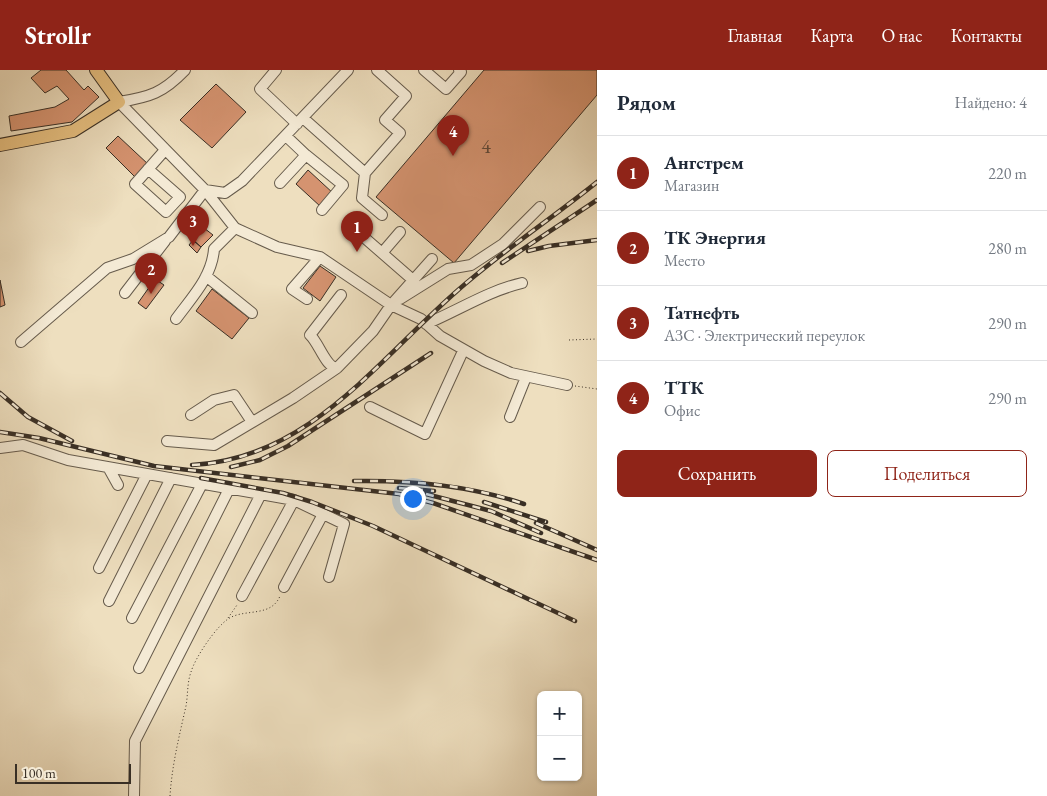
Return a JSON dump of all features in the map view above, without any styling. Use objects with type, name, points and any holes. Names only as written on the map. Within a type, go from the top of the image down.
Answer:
[{"type":"main road","points":[[0,145],[73,131],[119,102],[96,70]]},
{"type":"street","points":[[119,102],[144,98],[163,91],[185,70]]},
{"type":"street","points":[[276,70],[260,89],[365,173]]},
{"type":"street","points":[[206,190],[225,193],[242,181],[348,70]]},
{"type":"street","points":[[377,70],[406,96],[385,120],[400,133],[365,173],[362,198],[382,214]]},
{"type":"street","points":[[424,70],[446,89],[462,72],[459,70]]},
{"type":"street","points":[[119,102],[206,190],[235,228],[277,247],[320,257],[391,305],[426,324],[463,351],[511,373],[567,385]]},
{"type":"street","points":[[286,136],[343,185],[322,210]]},
{"type":"street","points":[[148,169],[165,150]]},
{"type":"street","points":[[280,183],[306,155]]},
{"type":"street","points":[[125,293],[206,190]]},
{"type":"street","points":[[391,305],[448,269],[471,265],[479,260],[503,244],[540,207]]},
{"type":"street","points":[[351,226],[413,280]]},
{"type":"street","points":[[176,319],[206,276],[213,262],[214,249],[235,228]]},
{"type":"street","points":[[382,253],[400,232]]},
{"type":"street","points":[[21,342],[108,268],[132,259],[169,237]]},
{"type":"street","points":[[307,299],[292,289],[320,257]]},
{"type":"street","points":[[166,441],[214,445],[337,368],[374,331],[391,305],[432,259]]},
{"type":"street","points":[[206,276],[252,313]]},
{"type":"street","points":[[426,324],[456,312],[496,289],[522,283]]},
{"type":"street","points":[[337,368],[329,365],[318,344],[310,335],[341,295]]},
{"type":"street","points":[[370,407],[425,434],[463,351]]},
{"type":"street","points":[[510,416],[526,377]]},
{"type":"street","points":[[191,415],[214,400],[234,395],[252,422]]},
{"type":"street","points":[[0,448],[22,445],[68,460],[294,500],[344,524],[329,577]]},
{"type":"street","points":[[108,468],[118,486]]},
{"type":"street","points":[[99,568],[147,474]]},
{"type":"street","points":[[109,601],[171,478]]},
{"type":"street","points":[[132,618],[202,484]]},
{"type":"street","points":[[139,668],[229,488]]},
{"type":"street","points":[[134,796],[135,741],[261,494]]},
{"type":"street","points":[[242,596],[294,500]]},
{"type":"street","points":[[284,587],[324,514]]},
{"type":"path","points":[[569,340],[597,339]]},
{"type":"path","points":[[567,385],[597,389]]},
{"type":"path","points":[[228,619],[266,610],[277,604],[284,587]]},
{"type":"path","points":[[170,796],[172,765],[186,704],[191,671],[205,645],[228,619],[242,596]]},
{"type":"building","points":[[41,70],[66,70],[84,90],[88,86],[99,97],[72,122],[11,131],[9,116],[55,107],[69,99],[57,86],[45,93],[31,78]]},
{"type":"building","points":[[484,70],[597,70],[597,95],[454,263],[376,197]]},
{"type":"building","points":[[216,84],[246,112],[212,148],[180,120]]},
{"type":"building","points":[[118,136],[149,165],[136,178],[106,148]]},
{"type":"building","points":[[308,170],[334,194],[321,207],[296,184]]},
{"type":"building","points":[[204,228],[213,235],[201,247],[193,240]]},
{"type":"building","points":[[193,240],[201,247],[197,253],[189,245]]},
{"type":"building","points":[[320,266],[336,277],[320,301],[303,288]]},
{"type":"building","points":[[155,279],[164,285],[146,309],[138,303]]},
{"type":"building","points":[[0,280],[5,305],[0,307]]},
{"type":"building","points":[[212,289],[249,318],[232,339],[196,311]]},
{"type":"railway","points":[[192,465],[233,459],[271,445],[305,426],[338,402],[368,376],[457,291],[597,182]]},
{"type":"railway","points":[[502,263],[597,200]]},
{"type":"railway","points":[[528,251],[549,246],[597,240]]},
{"type":"railway","points":[[231,467],[260,460],[288,446],[431,353]]},
{"type":"railway","points":[[0,393],[28,417],[72,441]]},
{"type":"railway","points":[[0,432],[39,438],[154,466],[399,494],[433,503],[597,560]]},
{"type":"railway","points":[[201,478],[283,493],[312,502],[373,526],[575,621]]},
{"type":"railway","points":[[354,481],[440,485],[482,492],[524,504]]},
{"type":"railway","points":[[399,488],[434,491]]},
{"type":"railway","points":[[426,494],[491,511],[541,533]]},
{"type":"railway","points":[[484,502],[546,522]]},
{"type":"railway","points":[[536,523],[597,550]]},
{"type":"place","name":"ТТК","points":[[453,156]]},
{"type":"place","name":"Татнефть","points":[[193,246]]},
{"type":"place","name":"Ангстрем","points":[[357,252]]},
{"type":"place","name":"ТК Энергия","points":[[151,294]]}]
